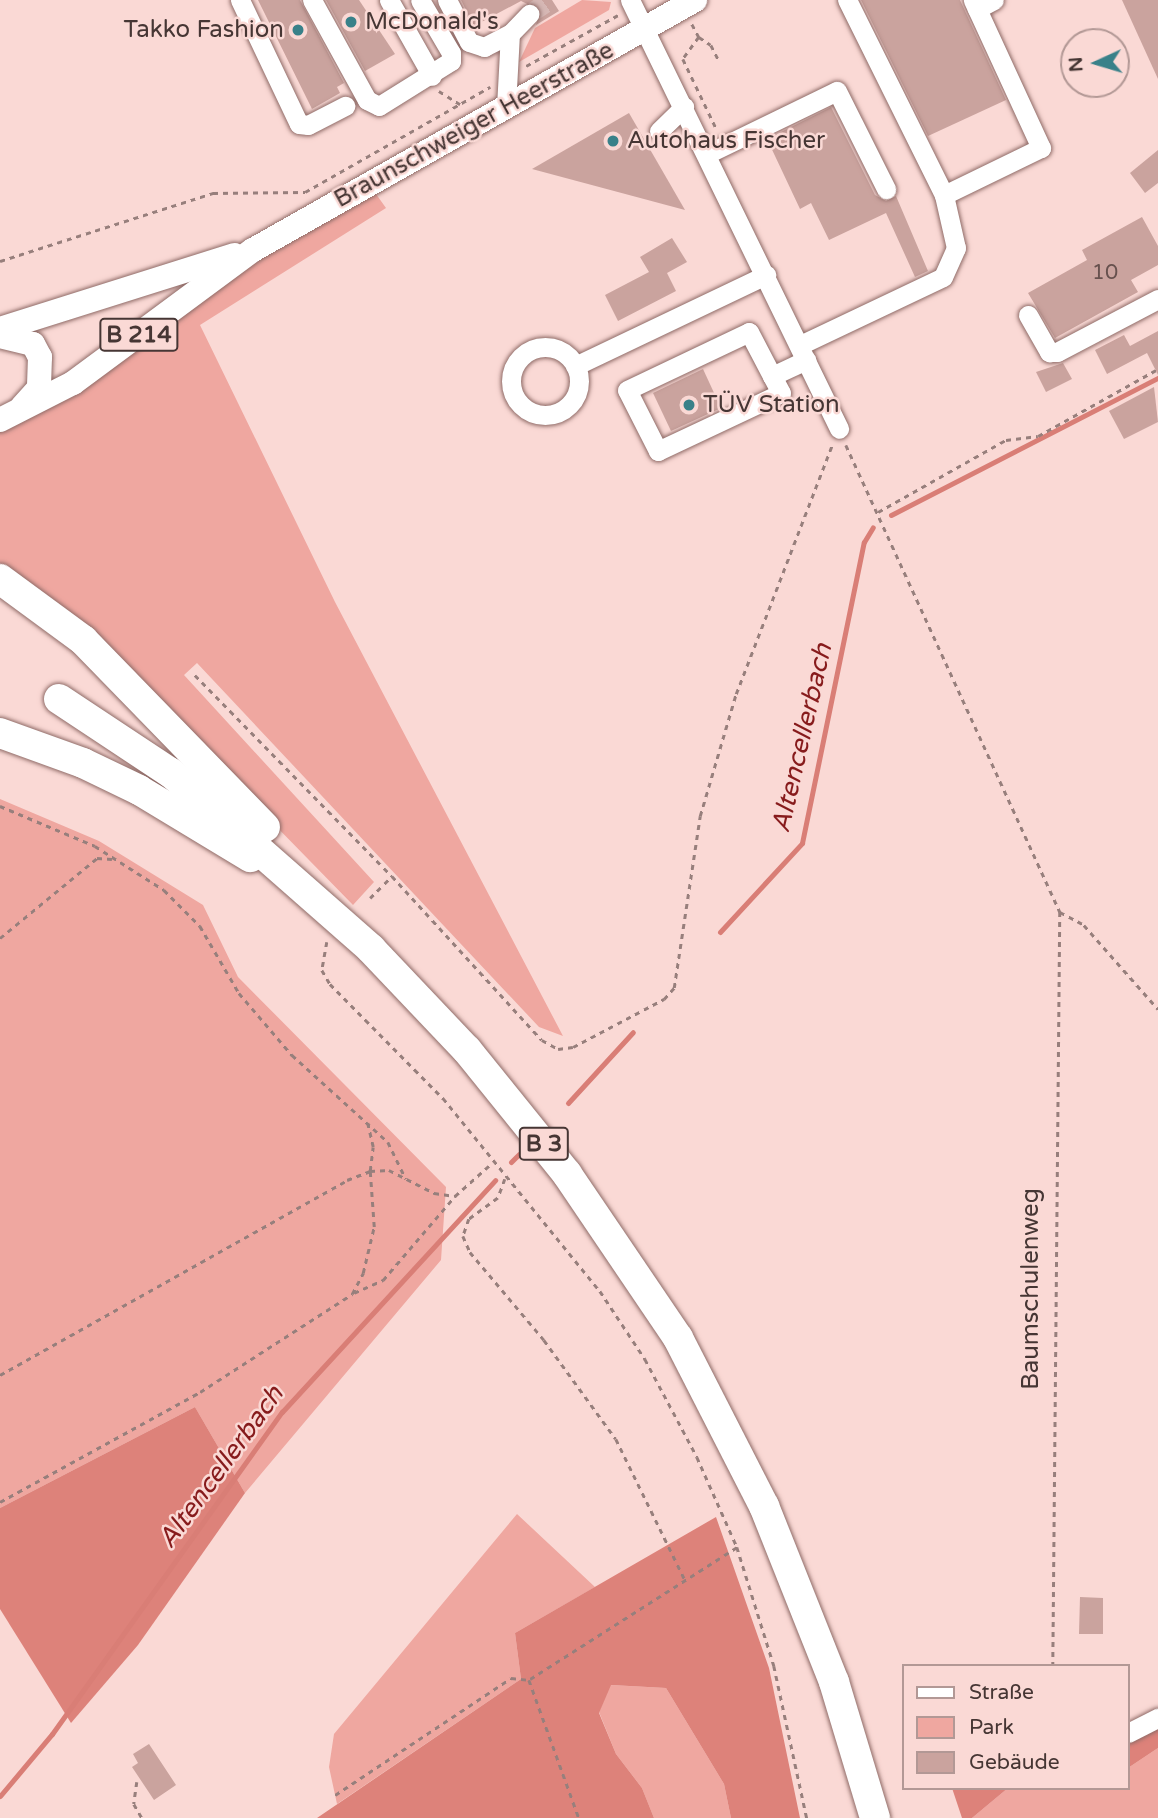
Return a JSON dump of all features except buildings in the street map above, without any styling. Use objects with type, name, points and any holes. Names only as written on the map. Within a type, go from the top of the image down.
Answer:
[{"type":"highway","points":[[0,579],[83,640],[134,687],[219,782],[359,916],[371,949]]},
{"type":"highway","name":"B 3","points":[[59,699],[172,773],[311,893],[371,949],[467,1050],[539,1138],[632,1264],[678,1338],[721,1416],[802,1595],[875,1818]]},
{"type":"highway","points":[[0,733],[83,763],[139,790],[311,893]]},
{"type":"main road","name":"Braunschweiger Heerstraße","points":[[253,250],[695,0]]},
{"type":"main road","name":"B 214","points":[[0,328],[253,250]]},
{"type":"main road","name":"B 214","points":[[10,415],[73,383],[253,250]]},
{"type":"main road","points":[[0,335],[33,344],[40,357],[39,388],[10,415]]},
{"type":"street","points":[[240,0],[299,124],[308,125],[345,106]]},
{"type":"street","points":[[312,0],[372,106],[446,68],[451,53],[420,0]]},
{"type":"street","points":[[389,0],[432,76]]},
{"type":"street","points":[[447,0],[469,42],[484,47],[510,34],[529,14]]},
{"type":"street","points":[[630,0],[804,352],[839,429]]},
{"type":"street","points":[[772,376],[804,352],[943,277],[956,248],[944,195],[847,0]]},
{"type":"street","points":[[944,195],[1041,148],[981,3]]},
{"type":"street","points":[[506,107],[510,34]]},
{"type":"street","points":[[707,154],[837,91],[886,189]]},
{"type":"street","points":[[659,131],[684,107]]},
{"type":"street","points":[[575,366],[766,275]]},
{"type":"street","points":[[1028,315],[1049,352],[1057,352],[1158,299]]},
{"type":"street","points":[[749,332],[772,376],[781,393],[658,451],[627,390],[749,332]]},
{"type":"street","points":[[1130,1732],[1158,1718]]},
{"type":"path","points":[[0,261],[213,192],[305,192],[602,24]]},
{"type":"path","points":[[699,37],[711,46],[718,59]]},
{"type":"path","points":[[878,512],[1006,440],[1038,436],[1158,369]]},
{"type":"path","points":[[839,429],[1060,912],[1084,925],[1158,1009]]},
{"type":"path","points":[[195,675],[392,876],[542,1040],[558,1049],[573,1047],[664,999],[674,988],[700,817],[736,694],[839,429]]},
{"type":"path","points":[[0,806],[95,846],[164,890],[200,926],[247,1004],[292,1055],[388,1142],[406,1179]]},
{"type":"path","points":[[95,846],[97,858]]},
{"type":"path","points":[[0,938],[97,858],[115,860]]},
{"type":"path","points":[[370,898],[392,876]]},
{"type":"path","name":"Baumschulenweg","points":[[1053,1664],[1060,912]]},
{"type":"path","points":[[327,942],[322,970],[330,984],[443,1098],[505,1180],[600,1292],[645,1359],[697,1457],[737,1547],[774,1666],[807,1818]]},
{"type":"path","points":[[352,1294],[363,1273],[374,1227],[370,1171],[373,1147],[367,1122]]},
{"type":"path","points":[[0,1502],[201,1392],[352,1294],[383,1280],[455,1196],[492,1163]]},
{"type":"path","points":[[0,1375],[370,1171],[389,1170],[434,1193],[455,1196]]},
{"type":"path","points":[[505,1180],[498,1198],[469,1219],[463,1236],[470,1252],[544,1340],[616,1439],[685,1580]]},
{"type":"path","points":[[335,1795],[511,1678],[529,1679],[737,1547]]},
{"type":"path","points":[[529,1679],[579,1818]]},
{"type":"path","points":[[137,1782],[134,1804],[142,1818]]},
{"type":"green space","points":[[582,0],[611,2],[609,10],[519,62],[535,28]]},
{"type":"green space","points":[[376,194],[386,208],[200,325],[335,602],[563,1036],[539,1027],[197,663],[184,675],[374,882],[353,905],[224,773],[0,574],[0,429],[257,257]]},
{"type":"green space","points":[[0,799],[99,841],[203,905],[238,977],[446,1187],[441,1260],[245,1493],[195,1407],[0,1508]]},
{"type":"green space","points":[[517,1514],[595,1587],[515,1633],[521,1679],[337,1804],[329,1767],[334,1734]]},
{"type":"green space","points":[[610,1685],[666,1688],[724,1784],[731,1818],[654,1818],[642,1788],[616,1754],[599,1712]]},
{"type":"green space","points":[[1158,1748],[1158,1818],[972,1818],[1006,1790],[1130,1790],[1130,1767]]},
{"type":"shaded area","points":[[195,1407],[245,1493],[138,1645],[71,1723],[0,1609],[0,1508]]},
{"type":"shaded area","points":[[716,1517],[769,1668],[800,1818],[731,1818],[724,1784],[666,1688],[611,1685],[599,1713],[616,1754],[642,1788],[654,1818],[317,1818],[521,1679],[515,1633]]},
{"type":"shaded area","points":[[1158,1723],[1158,1748],[1130,1767],[1130,1737]]},
{"type":"shaded area","points":[[953,1790],[1006,1790],[972,1818],[962,1818]]},
{"type":"waterway","name":"Altencellerbach","points":[[891,515],[1158,378]]},
{"type":"waterway","name":"Altencellerbach","points":[[720,932],[802,843],[864,542],[873,527]]},
{"type":"waterway","name":"Altencellerbach","points":[[568,1103],[633,1032]]},
{"type":"waterway","name":"Altencellerbach","points":[[511,1162],[519,1154]]},
{"type":"waterway","name":"Altencellerbach","points":[[0,1796],[52,1734],[282,1412],[495,1180]]},
{"type":"tunnel","points":[[529,14],[550,0]]},
{"type":"place","name":"McDonald's","points":[[351,22]]},
{"type":"place","name":"Takko Fashion","points":[[298,30]]},
{"type":"place","name":"Autohaus Fischer","points":[[613,141]]},
{"type":"place","name":"TÜV Station","points":[[689,405]]}]
